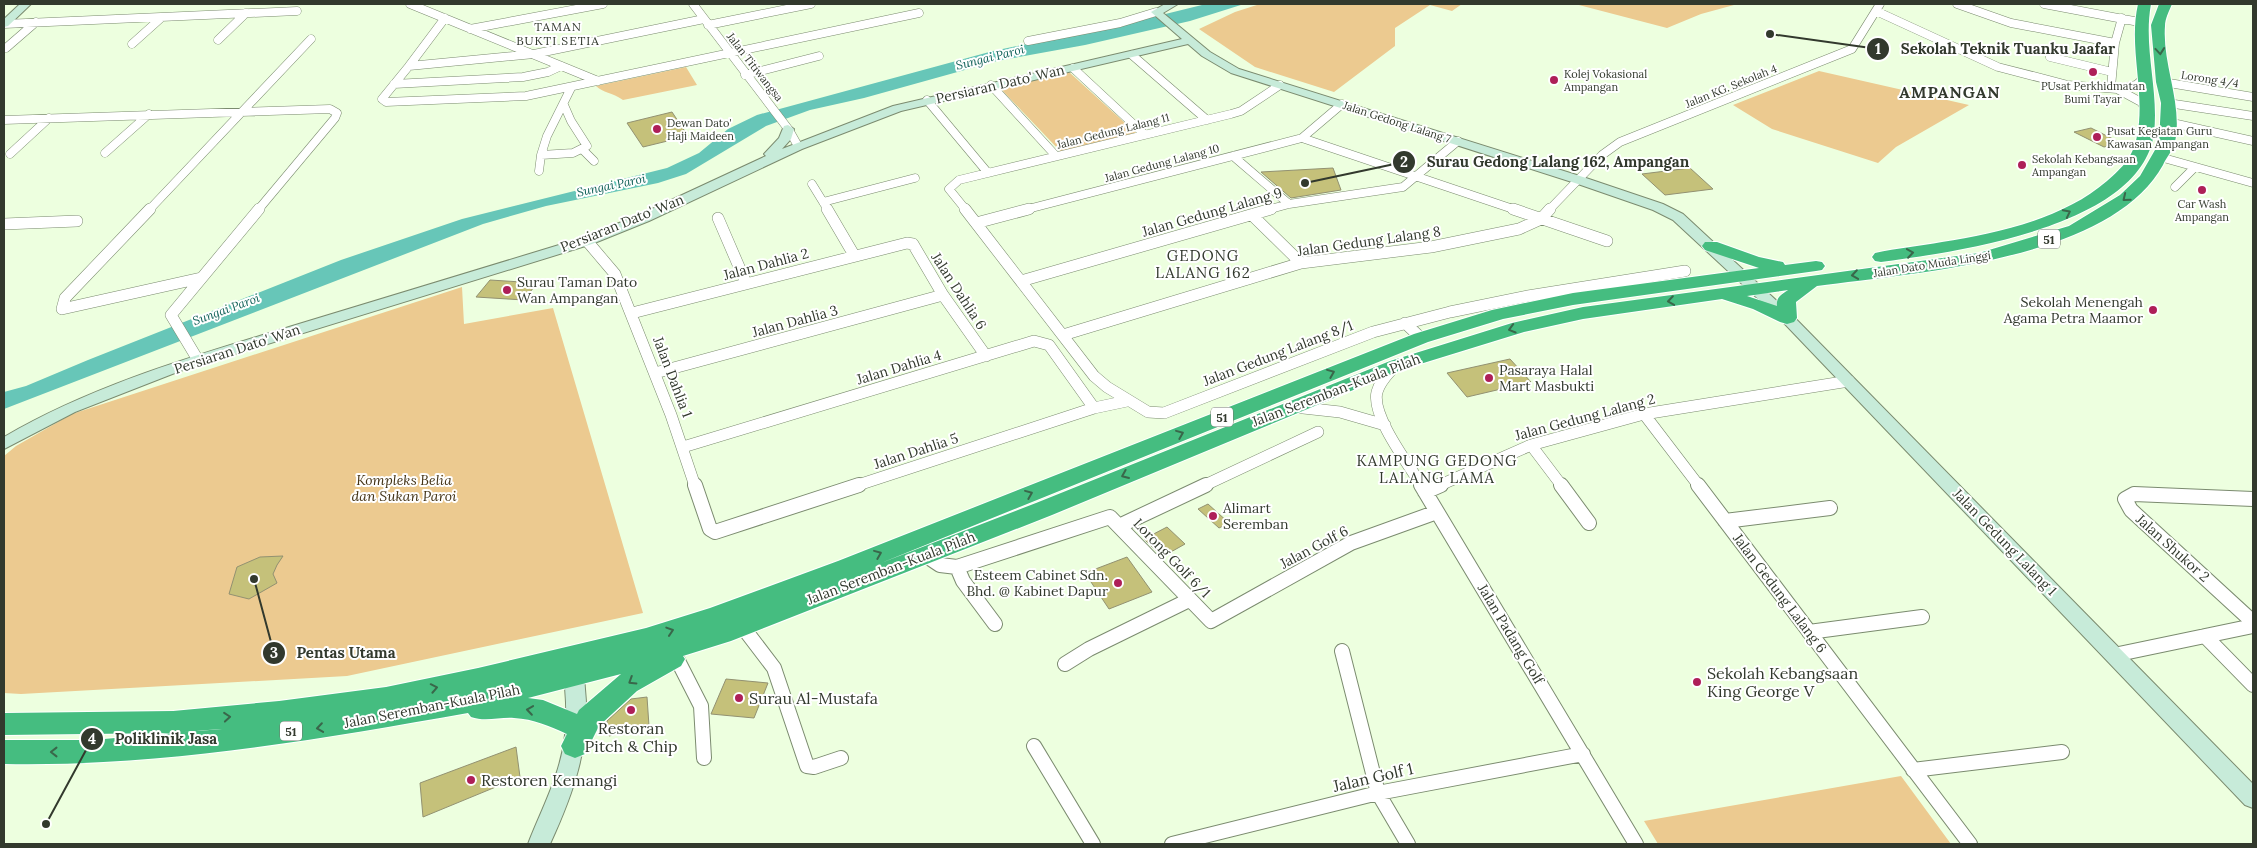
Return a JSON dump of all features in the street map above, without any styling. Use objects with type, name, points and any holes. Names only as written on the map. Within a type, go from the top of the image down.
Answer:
[{"type":"highway","name":"Jalan Dato Muda Linggi","points":[[1748,283],[1794,269],[1960,246],[2057,218],[2104,192],[2134,164],[2142,151],[2146,110],[2139,22],[2144,4]]},
{"type":"highway","name":"Jalan Dato Muda Linggi","points":[[1748,283],[1816,281],[1981,258],[2075,230],[2126,200],[2147,179],[2167,143],[2168,103],[2163,82],[2158,25],[2165,4]]},
{"type":"highway","points":[[1711,246],[1755,262],[1794,269]]},
{"type":"highway","points":[[1684,278],[1707,270],[1714,260],[1711,246]]},
{"type":"highway","name":"Jalan Seremban-Kuala Pilah","points":[[4,752],[92,752],[208,742],[347,724],[478,700],[646,638],[718,615],[783,591],[1421,338],[1499,314],[1684,278],[1748,283]]},
{"type":"highway","points":[[1708,296],[1737,298],[1760,305],[1787,318],[1786,300],[1800,288],[1816,281]]},
{"type":"highway","name":"Jalan Seremban-Kuala Pilah","points":[[4,724],[173,722],[279,712],[386,698],[478,679],[648,657],[732,630],[1044,509],[1289,407],[1397,365],[1520,327],[1583,313],[1708,296],[1748,283]]},
{"type":"highway","points":[[783,591],[784,596],[790,598],[848,577],[859,576],[866,578]]},
{"type":"highway","points":[[347,724],[448,711],[514,707],[543,711],[575,736],[589,718],[628,683],[732,630]]},
{"type":"street","points":[[4,24],[26,4]]},
{"type":"street","points":[[414,4],[598,81]]},
{"type":"street","points":[[470,29],[603,4]]},
{"type":"street","name":"Jalan Titiwangsa","points":[[693,4],[798,146]]},
{"type":"street","points":[[409,66],[534,54],[811,4]]},
{"type":"street","points":[[1028,41],[1158,14],[1173,4]]},
{"type":"street","points":[[1957,4],[2011,22],[2115,43]]},
{"type":"street","points":[[2044,4],[2061,5],[2139,22]]},
{"type":"street","points":[[1878,7],[1998,67],[2068,85],[2114,88],[2136,85],[2143,78]]},
{"type":"street","name":"Jalan KG. Sekolah 4","points":[[1579,180],[1602,155],[1620,142],[1852,49],[1878,7]]},
{"type":"street","points":[[4,24],[297,11]]},
{"type":"street","points":[[218,40],[246,13]]},
{"type":"street","points":[[445,18],[382,99],[383,101],[526,96],[919,13]]},
{"type":"street","name":"Jalan Gedong Lalang 7","points":[[1158,14],[1188,41],[1224,66],[1658,207],[1678,217],[1711,246],[1748,283]]},
{"type":"street","points":[[132,44],[161,18]]},
{"type":"street","points":[[2114,88],[2112,72],[2115,43],[2122,18]]},
{"type":"street","points":[[6,48],[36,22]]},
{"type":"street","points":[[201,278],[67,309],[62,308],[65,298],[245,111],[310,39]]},
{"type":"street","name":"Persiaran Dato' Wan","points":[[4,444],[38,422],[90,399],[198,360],[587,241],[644,218],[825,134],[897,108],[1188,41]]},
{"type":"street","points":[[1132,55],[1207,120]]},
{"type":"street","points":[[745,75],[819,56]]},
{"type":"street","points":[[2050,57],[2112,72]]},
{"type":"street","points":[[394,84],[523,77],[548,72],[562,66]]},
{"type":"street","points":[[1072,68],[1144,134]]},
{"type":"street","name":"Lorong 4/4","points":[[2163,82],[2253,97]]},
{"type":"street","name":"Jalan Gedung Lalang 11","points":[[976,223],[949,189],[958,180],[1241,111],[1280,85]]},
{"type":"street","points":[[991,86],[1056,156]]},
{"type":"street","points":[[539,172],[540,156],[547,136],[571,88]]},
{"type":"street","points":[[2114,88],[2141,102],[2146,110]]},
{"type":"street","points":[[927,100],[988,173]]},
{"type":"street","points":[[2168,103],[2253,116]]},
{"type":"street","name":"Jalan Gedung Lalang 10","points":[[976,223],[1302,138],[1342,104]]},
{"type":"street","points":[[540,156],[561,155],[583,150],[587,145],[571,122],[564,105]]},
{"type":"street","points":[[4,120],[330,109],[337,113],[335,118],[171,315],[198,360]]},
{"type":"street","points":[[105,153],[149,114]]},
{"type":"street","points":[[10,154],[49,118]]},
{"type":"street","points":[[2168,122],[2253,140]]},
{"type":"street","points":[[762,162],[785,139],[788,130],[805,135],[825,134]]},
{"type":"street","points":[[1302,138],[1607,241]]},
{"type":"street","name":"Jalan Gedung Lalang 9","points":[[1021,281],[1289,204],[1403,187],[1458,141]]},
{"type":"street","points":[[583,150],[594,161]]},
{"type":"street","points":[[1233,156],[1289,204]]},
{"type":"street","points":[[2160,157],[2253,183]]},
{"type":"street","points":[[2175,187],[2194,168]]},
{"type":"street","points":[[823,202],[915,178]]},
{"type":"street","name":"Jalan Gedung Lalang 8","points":[[1063,335],[1301,263],[1431,247],[1519,229],[1541,219],[1579,180]]},
{"type":"street","points":[[812,184],[854,255]]},
{"type":"street","points":[[1252,215],[1301,263]]},
{"type":"street","points":[[718,218],[746,283]]},
{"type":"street","points":[[4,224],[77,221]]},
{"type":"street","points":[[976,223],[1094,376],[1127,401]]},
{"type":"street","name":"Jalan Dahlia 1","points":[[587,241],[615,274],[632,313],[683,447],[710,529],[715,532]]},
{"type":"street","name":"Jalan Dahlia 2","points":[[632,313],[907,242]]},
{"type":"street","name":"Jalan Dahlia 6","points":[[907,242],[912,244],[943,295],[986,356]]},
{"type":"street","name":"Jalan Gedung Lalang 8/1","points":[[1127,401],[1148,412],[1164,413],[1373,332],[1405,323],[1561,289],[1684,278]]},
{"type":"street","name":"Jalan Gedung Lalang 1","points":[[1748,283],[1787,318],[1849,381],[2253,798]]},
{"type":"street","name":"Jalan Dahlia 3","points":[[655,373],[943,295]]},
{"type":"street","points":[[1405,323],[1421,338]]},
{"type":"street","name":"Jalan Dahlia 4","points":[[683,447],[1034,341],[1049,345],[1094,408]]},
{"type":"street","name":"Jalan Padang Golf","points":[[1397,365],[1382,380],[1375,393],[1377,410],[1636,844]]},
{"type":"street","name":"Jalan Gedung Lalang 2","points":[[1425,492],[1531,445],[1644,414],[1849,381]]},
{"type":"street","name":"Jalan Dahlia 5","points":[[715,532],[1094,408],[1127,401]]},
{"type":"street","points":[[1289,407],[1331,410],[1364,417],[1385,425]]},
{"type":"street","name":"Jalan Gedung Lalang 6","points":[[1644,414],[1970,844]]},
{"type":"street","points":[[924,555],[935,564],[946,568],[957,567],[1114,522],[1318,432]]},
{"type":"street","points":[[1531,445],[1589,523]]},
{"type":"street","name":"Jalan Shukor 2","points":[[2253,499],[2134,494],[2125,499],[2132,510],[2253,622]]},
{"type":"street","points":[[1725,521],[1830,508]]},
{"type":"street","name":"Jalan Golf 6","points":[[1211,621],[1351,543],[1437,512]]},
{"type":"street","name":"Lorong Golf 6/1","points":[[1114,522],[1211,621]]},
{"type":"street","points":[[957,567],[964,581],[995,624]]},
{"type":"street","points":[[1065,664],[1189,600]]},
{"type":"street","points":[[1809,632],[1922,617]]},
{"type":"street","points":[[2114,655],[2253,626]]},
{"type":"street","points":[[732,630],[774,668],[804,761],[808,766],[814,767],[841,758]]},
{"type":"street","points":[[2205,636],[2253,685]]},
{"type":"street","points":[[1342,651],[1378,793],[1408,844]]},
{"type":"street","points":[[676,657],[701,706],[704,758]]},
{"type":"street","points":[[539,844],[555,809],[575,736],[573,666]]},
{"type":"street","points":[[1034,746],[1093,844]]},
{"type":"street","points":[[1913,770],[2062,752]]},
{"type":"street","name":"Jalan Golf 1","points":[[1172,844],[1212,840],[1378,793],[1583,754]]},
{"type":"green space","points":[[1260,4],[1462,4],[1452,11],[1430,5],[1395,28],[1395,46],[1334,92],[1255,67],[1199,29],[1235,12]]},
{"type":"green space","points":[[1575,4],[1734,5],[1701,14],[1667,28]]},
{"type":"green space","points":[[686,67],[697,85],[623,100],[596,86]]},
{"type":"green space","points":[[1819,71],[1969,105],[1896,147],[1878,163],[1772,129],[1733,105]]},
{"type":"green space","points":[[1069,72],[1136,133],[1061,152],[1000,88]]},
{"type":"green space","name":"Kompleks Belia dan Sukan Paroi","points":[[462,287],[464,324],[553,308],[643,613],[347,676],[21,694],[4,693],[4,456],[16,446],[72,414]]},
{"type":"green space","points":[[1901,776],[1951,844],[1658,844],[1644,821]]},
{"type":"water","name":"Sungai Paroi","points":[[1206,4],[1244,4],[1190,21],[1085,45],[997,61],[864,98],[810,110],[766,126],[686,174],[658,183],[546,206],[483,224],[4,409],[4,392],[26,386],[341,260],[462,219],[667,168],[699,153],[728,129],[757,115],[993,51],[1141,20]]},
{"type":"building","name":"Dewan Dato' Haji Maideen","points":[[672,112],[688,136],[643,147],[627,123]]},
{"type":"building","name":"Pusat Kegiatan Guru Kawasan Ampangan","points":[[2091,128],[2121,143],[2104,147],[2074,132]]},
{"type":"building","points":[[1333,168],[1341,190],[1291,198],[1261,172]]},
{"type":"building","points":[[1690,168],[1713,189],[1665,195],[1642,174]]},
{"type":"building","name":"Surau Taman Dato Wan Ampangan","points":[[490,280],[537,283],[524,300],[476,297]]},
{"type":"building","name":"Pasaraya Halal Mart Masbukti","points":[[1510,359],[1531,382],[1467,397],[1447,373]]},
{"type":"building","name":"Alimart Seremban","points":[[1208,504],[1229,523],[1219,528],[1198,509]]},
{"type":"building","points":[[1167,527],[1185,544],[1162,557],[1144,539]]},
{"type":"building","points":[[283,556],[273,574],[277,583],[249,599],[229,594],[237,567],[260,557]]},
{"type":"building","name":"Esteem Cabinet Sdn. Bhd. @ Kabinet Dapur","points":[[1127,557],[1152,592],[1109,609],[1085,573]]},
{"type":"building","name":"Surau Al-Mustafa","points":[[726,679],[768,683],[754,718],[711,714]]},
{"type":"building","name":"Restoran Pitch & Chip","points":[[647,697],[649,726],[609,736],[607,721],[631,699]]},
{"type":"building","name":"Restoren Kemangi","points":[[516,747],[520,777],[423,817],[420,783]]},
{"type":"place","name":"Sekolah Teknik Tuanku Jaafar","points":[[1770,34]]},
{"type":"place","name":"PUsat Perkhidmatan Bumi Tayar","points":[[2093,72]]},
{"type":"place","name":"Kolej Vokasional Ampangan","points":[[1554,80]]},
{"type":"place","name":"Dewan Dato' Haji Maideen","points":[[657,129]]},
{"type":"place","name":"Pusat Kegiatan Guru Kawasan Ampangan","points":[[2097,137]]},
{"type":"place","name":"Sekolah Kebangsaan Ampangan","points":[[2022,165]]},
{"type":"place","name":"Surau Gedong Lalang 162, Ampangan","points":[[1305,183]]},
{"type":"place","name":"Car Wash Ampangan","points":[[2202,190]]},
{"type":"place","name":"Surau Taman Dato Wan Ampangan","points":[[507,290]]},
{"type":"place","name":"Sekolah Menengah Agama Petra Maamor","points":[[2153,310]]},
{"type":"place","name":"Pasaraya Halal Mart Masbukti","points":[[1489,378]]},
{"type":"place","name":"Alimart Seremban","points":[[1213,516]]},
{"type":"place","name":"Pentas Utama","points":[[254,579]]},
{"type":"place","name":"Esteem Cabinet Sdn. Bhd. @ Kabinet Dapur","points":[[1118,583]]},
{"type":"place","name":"Sekolah Kebangsaan King George V","points":[[1697,682]]},
{"type":"place","name":"Surau Al-Mustafa","points":[[739,698]]},
{"type":"place","name":"Restoran Pitch & Chip","points":[[631,710]]},
{"type":"place","name":"Restoren Kemangi","points":[[471,780]]},
{"type":"place","name":"Poliklinik Jasa","points":[[46,824]]},
{"type":"district","name":"TAMAN BUKTI SETIA","points":[[558,33]]},
{"type":"district","name":"AMPANGAN","points":[[1950,92]]},
{"type":"district","name":"GEDONG LALANG 162","points":[[1203,264]]},
{"type":"district","name":"KAMPUNG GEDONG LALANG LAMA","points":[[1437,468]]}]
